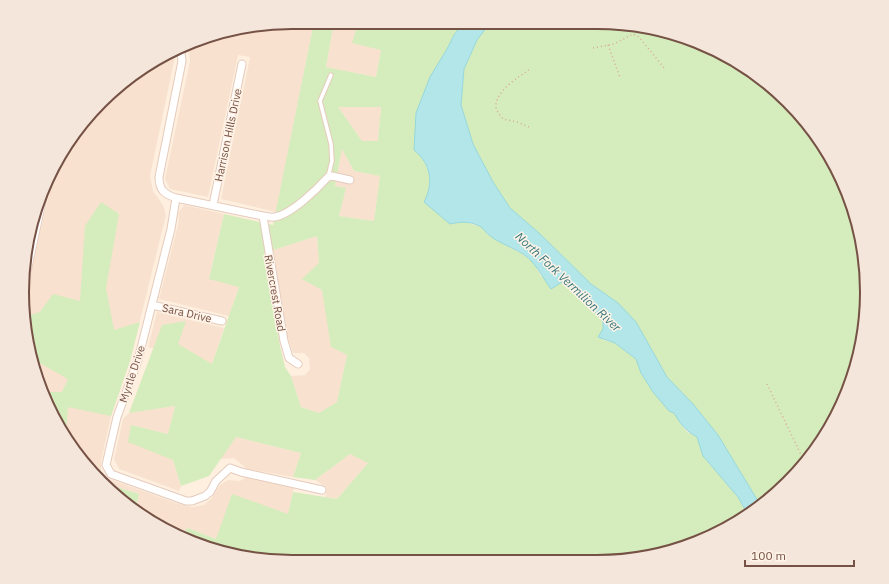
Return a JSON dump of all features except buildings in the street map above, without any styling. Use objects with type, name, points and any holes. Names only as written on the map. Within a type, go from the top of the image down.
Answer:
[{"type":"street","points":[[181,54],[182,62],[159,177],[159,182],[163,192],[166,195],[263,216],[274,217],[286,213],[316,191],[328,176],[350,180]]},
{"type":"street","name":"Harrison Hills Drive","points":[[213,205],[242,64]]},
{"type":"street","name":"Myrtle Drive","points":[[176,198],[171,228],[138,360],[117,417],[106,465],[111,474],[186,501],[192,501],[205,496],[210,492],[216,481],[230,468],[241,472],[322,490]]},
{"type":"street","name":"Rivercrest Road","points":[[263,216],[284,341],[289,358],[298,364]]},
{"type":"street","name":"Sara Drive","points":[[152,305],[222,321]]},
{"type":"lane","points":[[328,176],[332,161],[331,144],[320,101],[331,75]]},
{"type":"path","points":[[593,48],[622,41],[633,34],[639,38],[665,69]]},
{"type":"path","points":[[608,45],[620,77]]},
{"type":"path","points":[[529,70],[504,90],[496,103],[496,109],[503,118],[529,127]]},
{"type":"path","points":[[767,384],[802,457]]},
{"type":"shaded area","points":[[313,29],[276,212],[221,199],[250,57],[238,55],[208,197],[170,189],[165,179],[190,61],[189,51],[207,43],[241,34],[258,31]]},
{"type":"shaded area","points":[[333,29],[360,29],[381,50],[376,77],[326,67]]},
{"type":"shaded area","points":[[175,57],[150,176],[153,191],[163,205],[166,215],[130,361],[111,416],[101,461],[101,471],[109,479],[176,503],[192,507],[204,505],[211,499],[220,485],[228,480],[240,481],[246,477],[294,488],[288,514],[216,539],[188,528],[184,532],[160,520],[137,504],[139,494],[115,487],[94,465],[73,438],[64,424],[49,393],[38,360],[31,326],[30,280],[50,188],[64,160],[73,146],[94,119],[119,94],[146,73]]},
{"type":"shaded area","points":[[338,107],[381,107],[378,141],[362,141]]},
{"type":"shaded area","points":[[342,149],[354,171],[380,176],[374,221],[339,216],[345,188],[335,186]]},
{"type":"shaded area","points":[[184,205],[224,214],[209,278],[239,286],[229,316],[159,299],[178,225],[179,212]]},
{"type":"shaded area","points":[[317,236],[319,263],[347,355],[337,403],[319,413],[301,407],[291,376],[305,375],[310,369],[309,358],[304,353],[293,353],[287,335],[273,250]]},
{"type":"shaded area","points":[[157,312],[224,328],[212,364],[148,347]]},
{"type":"shaded area","points":[[175,406],[168,434],[131,425],[173,460],[181,486],[179,491],[119,469],[114,459],[123,419],[129,413]]},
{"type":"shaded area","points":[[236,437],[301,453],[293,477],[247,469],[234,458],[220,459]]},
{"type":"shaded area","points":[[350,454],[368,463],[337,499],[325,497],[327,488],[315,480]]},
{"type":"green space","points":[[313,29],[333,29],[326,67],[376,77],[381,50],[352,43],[356,29],[458,29],[447,49],[414,150],[419,154],[428,170],[430,182],[428,194],[450,224],[464,222],[482,227],[488,235],[522,254],[533,262],[541,276],[570,285],[603,322],[603,340],[615,343],[636,359],[641,373],[653,392],[674,412],[687,432],[697,437],[703,456],[738,497],[745,510],[713,528],[682,541],[631,553],[597,555],[292,555],[258,553],[241,550],[207,541],[184,532],[188,528],[216,539],[232,494],[288,514],[293,492],[337,499],[368,463],[350,454],[315,480],[293,477],[301,453],[236,437],[209,476],[181,486],[173,460],[128,442],[131,425],[168,434],[175,406],[129,413],[162,325],[186,321],[178,344],[212,364],[239,287],[209,279],[224,214],[273,225]],"holes":[[[338,107],[381,107],[378,141],[362,141]],[[342,149],[354,171],[380,176],[374,221],[339,216],[346,188],[335,186]],[[317,236],[319,263],[302,279],[322,290],[331,347],[347,355],[337,402],[319,413],[301,407],[291,376],[285,367],[264,253]]]},
{"type":"green space","points":[[485,29],[597,29],[631,31],[682,43],[729,64],[757,83],[783,106],[816,146],[840,191],[855,241],[858,258],[860,292],[858,326],[846,377],[825,424],[806,452],[795,465],[758,500],[718,435],[693,404],[667,377],[652,351],[618,303],[591,284],[539,233],[510,208],[493,182],[473,144],[461,105],[464,69],[477,40]]},
{"type":"green space","points":[[101,202],[119,214],[106,288],[114,330],[140,322],[130,361],[111,416],[68,407],[67,428],[49,392],[62,392],[68,379],[39,362],[31,326],[30,315],[40,312],[53,294],[80,301],[85,226]]},
{"type":"green space","points":[[115,487],[139,494],[137,504]]},
{"type":"water","name":"North Fork Vermilion River","points":[[458,29],[485,29],[477,40],[464,69],[461,105],[473,144],[493,182],[510,208],[539,233],[591,284],[618,303],[636,322],[667,377],[693,404],[718,435],[758,500],[745,510],[738,497],[703,456],[697,437],[681,424],[674,413],[669,411],[653,392],[641,373],[636,359],[615,343],[598,337],[603,329],[603,322],[570,285],[562,282],[551,289],[536,266],[523,254],[494,239],[477,225],[464,222],[450,224],[424,202],[430,181],[424,161],[414,150],[416,113],[430,77]]}]
